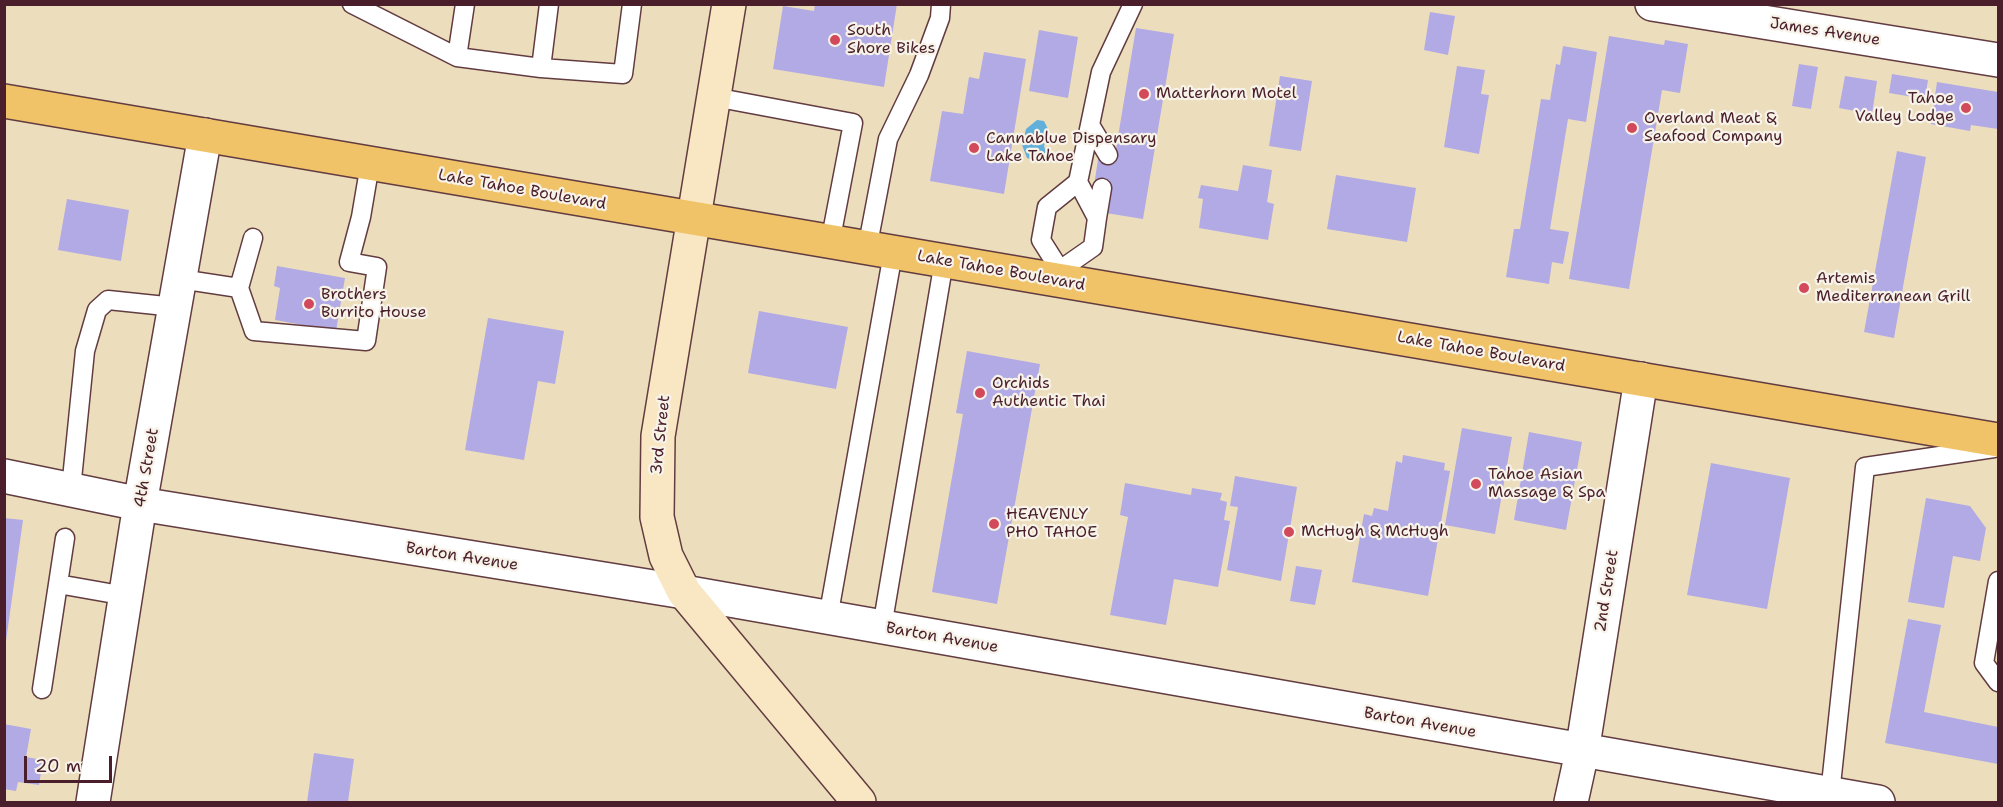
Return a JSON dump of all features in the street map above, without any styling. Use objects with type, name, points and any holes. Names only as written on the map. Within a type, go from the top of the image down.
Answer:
[{"type":"highway","name":"Lake Tahoe Boulevard","points":[[4,101],[830,243],[1060,276],[1998,440]]},
{"type":"street","name":"3rd Street","points":[[729,4],[658,436],[657,517],[666,556],[684,592],[860,802]]},
{"type":"street","name":"James Avenue","points":[[1652,4],[1998,60]]},
{"type":"street","name":"4th Street","points":[[93,802],[140,504],[205,135]]},
{"type":"street","name":"2nd Street","points":[[1571,802],[1582,752],[1641,379]]},
{"type":"street","name":"Barton Avenue","points":[[4,476],[140,504],[684,592],[1582,752],[1878,802]]},
{"type":"lane","points":[[352,4],[457,57],[541,68],[623,74],[632,4]]},
{"type":"lane","points":[[457,57],[465,4]]},
{"type":"lane","points":[[541,68],[549,4]]},
{"type":"lane","points":[[828,618],[880,251],[888,139],[919,75],[940,18],[941,4]]},
{"type":"lane","points":[[1102,188],[1093,247],[1060,276],[1041,240],[1047,207],[1078,182],[1101,72],[1133,4]]},
{"type":"lane","points":[[714,98],[853,123],[830,243]]},
{"type":"lane","points":[[1090,125],[1108,154]]},
{"type":"lane","points":[[254,238],[239,288],[254,331],[366,341],[377,267],[349,262],[361,217],[370,164]]},
{"type":"lane","points":[[1078,182],[1097,218]]},
{"type":"lane","points":[[882,627],[944,261]]},
{"type":"lane","points":[[71,489],[85,351],[97,310],[108,300],[239,288]]},
{"type":"lane","points":[[1830,794],[1865,467],[1998,447]]},
{"type":"lane","points":[[42,689],[65,538]]},
{"type":"lane","points":[[1998,581],[1984,663],[1998,682]]},
{"type":"lane","points":[[58,584],[126,596]]},
{"type":"water","points":[[1037,120],[1044,121],[1049,131],[1044,146],[1046,152],[1039,160],[1033,160],[1027,158],[1022,145],[1026,129]]},
{"type":"building","name":"South Shore Bikes","points":[[815,4],[897,4],[884,87],[773,69],[783,6],[814,11]]},
{"type":"building","points":[[1430,12],[1455,16],[1448,55],[1424,50]]},
{"type":"building","name":"Matterhorn Motel","points":[[1136,28],[1174,34],[1143,219],[1106,213],[1094,186],[1099,153],[1115,155]]},
{"type":"building","points":[[1039,30],[1078,37],[1068,98],[1029,91]]},
{"type":"building","points":[[1609,36],[1664,45],[1665,40],[1688,44],[1680,93],[1662,90],[1629,289],[1569,279]]},
{"type":"building","points":[[1563,46],[1597,52],[1586,122],[1568,119],[1550,229],[1569,232],[1563,264],[1552,262],[1549,284],[1506,277],[1514,229],[1520,229],[1541,99],[1550,100],[1556,64],[1560,65]]},
{"type":"building","name":"Cannablue Dispensary Lake Tahoe","points":[[984,52],[1026,59],[1004,194],[930,181],[942,111],[963,114],[969,77],[979,79]]},
{"type":"building","points":[[1799,64],[1818,67],[1811,109],[1792,106]]},
{"type":"building","points":[[1457,66],[1485,70],[1481,94],[1489,95],[1479,154],[1444,147]]},
{"type":"building","points":[[1892,74],[1928,80],[1925,99],[1889,93]]},
{"type":"building","points":[[1280,76],[1312,81],[1301,151],[1269,146]]},
{"type":"building","points":[[1845,76],[1877,81],[1872,114],[1839,108]]},
{"type":"building","name":"Tahoe Valley Lodge","points":[[1937,82],[1998,92],[1998,129],[1971,125],[1970,131],[1931,124]]},
{"type":"building","points":[[1897,151],[1926,157],[1894,338],[1864,332]]},
{"type":"building","points":[[1243,165],[1272,170],[1267,202],[1274,204],[1268,240],[1199,228],[1203,199],[1198,198],[1201,185],[1238,191]]},
{"type":"building","points":[[1336,175],[1416,188],[1407,242],[1327,229]]},
{"type":"building","points":[[67,199],[129,210],[121,261],[58,250]]},
{"type":"building","name":"Brothers Burrito House","points":[[277,266],[345,278],[336,331],[275,320],[280,288],[274,286]]},
{"type":"building","points":[[759,311],[848,327],[836,389],[748,373]]},
{"type":"building","points":[[488,318],[564,331],[555,384],[538,381],[524,460],[465,450]]},
{"type":"building","points":[[967,351],[1040,364],[997,604],[932,592],[963,414],[956,413]]},
{"type":"building","points":[[1462,428],[1512,437],[1495,534],[1445,525]]},
{"type":"building","points":[[1529,432],[1582,442],[1566,530],[1514,520]]},
{"type":"building","points":[[1403,455],[1445,463],[1444,470],[1450,471],[1428,596],[1352,582],[1364,514],[1372,516],[1374,508],[1388,511],[1396,461],[1402,463]]},
{"type":"building","points":[[1711,463],[1790,478],[1767,609],[1687,595]]},
{"type":"building","points":[[1235,476],[1297,487],[1281,581],[1227,570],[1238,507],[1230,506]]},
{"type":"building","points":[[1125,483],[1191,495],[1192,488],[1222,493],[1220,500],[1227,502],[1224,520],[1230,521],[1218,587],[1174,579],[1166,625],[1110,615],[1128,517],[1120,515]]},
{"type":"building","points":[[1926,498],[1970,506],[1986,528],[1980,561],[1953,556],[1944,608],[1908,602]]},
{"type":"building","points":[[4,518],[23,520],[6,641],[4,641]]},
{"type":"building","points":[[1296,566],[1322,570],[1315,605],[1290,601]]},
{"type":"building","points":[[1908,619],[1941,625],[1924,712],[1998,727],[1998,764],[1885,743]]},
{"type":"building","points":[[4,724],[31,729],[26,757],[43,760],[39,785],[18,782],[16,791],[4,789]]},
{"type":"building","points":[[314,753],[354,759],[348,802],[307,802]]},
{"type":"place","name":"South Shore Bikes","points":[[835,40]]},
{"type":"place","name":"Matterhorn Motel","points":[[1144,94]]},
{"type":"place","name":"Tahoe Valley Lodge","points":[[1966,108]]},
{"type":"place","name":"Overland Meat & Seafood Company","points":[[1632,128]]},
{"type":"place","name":"Cannablue Dispensary Lake Tahoe","points":[[974,148]]},
{"type":"place","name":"Artemis Mediterranean Grill","points":[[1804,288]]},
{"type":"place","name":"Brothers Burrito House","points":[[309,304]]},
{"type":"place","name":"Orchids Authentic Thai","points":[[980,393]]},
{"type":"place","name":"Tahoe Asian Massage & Spa","points":[[1476,484]]},
{"type":"place","name":"HEAVENLY PHO TAHOE","points":[[994,524]]},
{"type":"place","name":"McHugh & McHugh","points":[[1289,532]]}]
